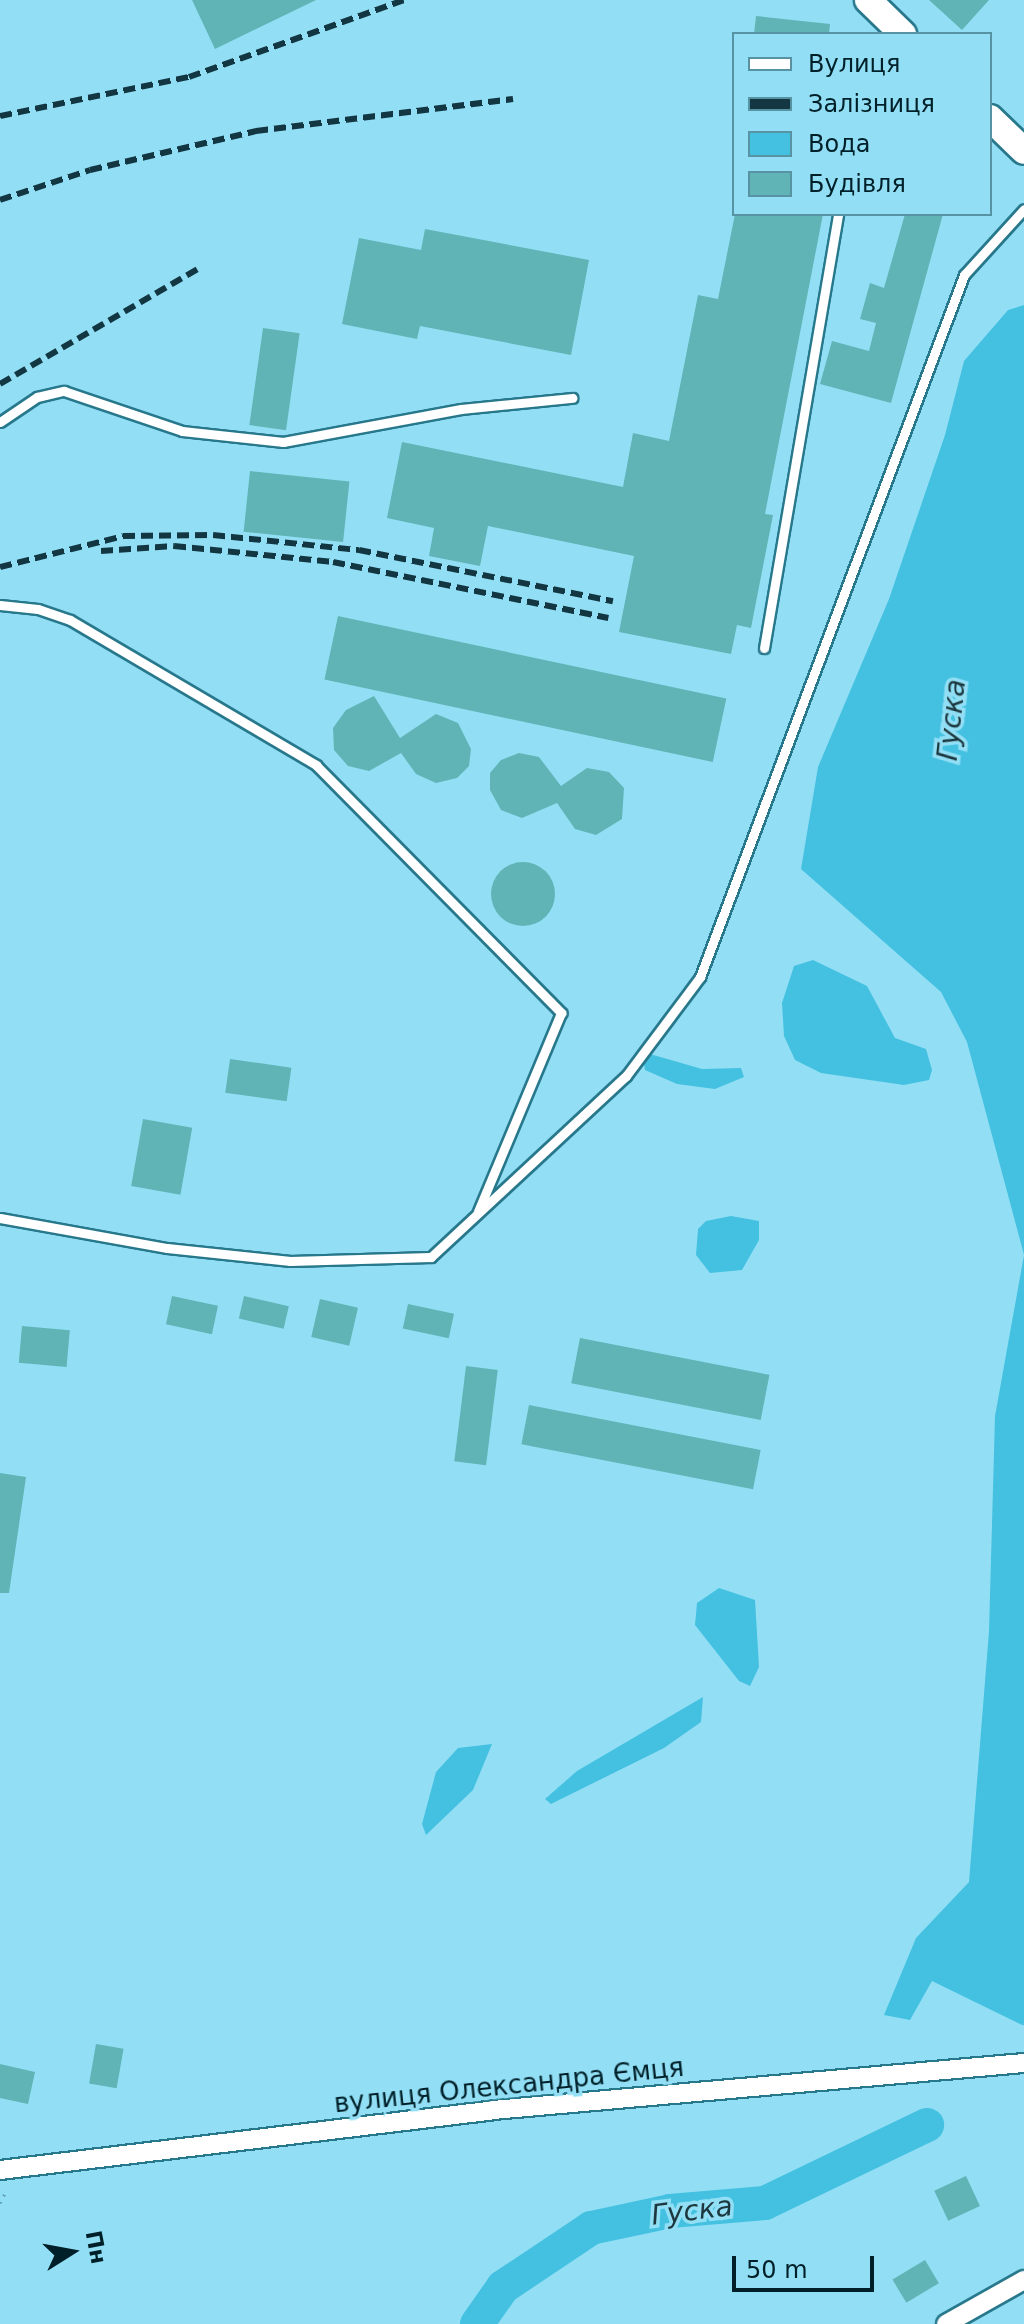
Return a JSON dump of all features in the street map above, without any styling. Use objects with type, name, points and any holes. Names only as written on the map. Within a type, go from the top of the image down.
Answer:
[{"type":"main road","points":[[868,0],[899,32]]},
{"type":"main road","points":[[992,120],[1024,151]]},
{"type":"street","name":"вулиця Олександра Ємця","points":[[0,2170],[493,2110],[1024,2063]]},
{"type":"street","points":[[946,2324],[1015,2280],[1024,2280]]},
{"type":"lane","points":[[0,1218],[167,1248],[290,1261],[431,1257],[626,1076],[700,977],[964,275],[1024,209]]},
{"type":"lane","points":[[764,648],[838,216]]},
{"type":"lane","points":[[0,422],[37,397],[64,391],[182,431],[283,442],[461,409],[572,398]]},
{"type":"lane","points":[[0,605],[38,609],[70,620],[316,765],[561,1013],[477,1214]]},
{"type":"water","points":[[1024,305],[1024,1255],[967,1042],[941,992],[801,869],[818,767],[889,599],[945,435],[964,361],[1008,310]]},
{"type":"water","points":[[813,960],[867,986],[895,1038],[926,1049],[932,1070],[929,1080],[904,1085],[821,1073],[795,1060],[784,1036],[782,1003],[794,966]]},
{"type":"water","points":[[650,1054],[702,1069],[741,1068],[744,1077],[715,1089],[677,1084],[645,1070],[643,1058]]},
{"type":"water","points":[[731,1216],[759,1221],[759,1240],[742,1270],[710,1273],[696,1255],[698,1229],[706,1221]]},
{"type":"water","points":[[1024,1255],[1024,2025],[932,1981],[910,2020],[884,2015],[916,1938],[969,1882],[989,1631],[995,1416]]},
{"type":"water","points":[[719,1588],[755,1600],[759,1667],[750,1686],[739,1681],[695,1625],[697,1603]]},
{"type":"water","points":[[703,1697],[701,1722],[664,1748],[551,1804],[545,1799],[577,1771]]},
{"type":"water","points":[[492,1744],[473,1790],[426,1835],[422,1824],[436,1772],[458,1748]]},
{"type":"building","points":[[192,0],[316,0],[215,49]]},
{"type":"building","points":[[929,0],[989,0],[962,30]]},
{"type":"building","points":[[756,16],[830,24],[829,32],[754,32]]},
{"type":"building","points":[[735,216],[823,216],[765,514],[773,515],[751,628],[737,625],[731,654],[619,632],[634,556],[488,526],[480,566],[429,556],[434,528],[387,518],[402,442],[623,487],[633,433],[669,441],[698,295],[718,299]]},
{"type":"building","points":[[904,216],[942,216],[891,403],[820,384],[832,341],[869,351],[876,323],[860,319],[870,283],[884,288]]},
{"type":"building","points":[[425,229],[589,260],[571,355],[420,326],[417,339],[342,324],[359,238],[421,250]]},
{"type":"building","points":[[263,328],[300,333],[286,430],[249,425]]},
{"type":"building","points":[[250,471],[349,481],[343,542],[244,532]]},
{"type":"building","points":[[338,616],[726,699],[713,762],[324,680]]},
{"type":"building","points":[[374,696],[400,738],[436,714],[458,723],[471,749],[469,766],[457,778],[436,783],[416,774],[401,753],[369,771],[348,766],[334,750],[333,728],[346,710]]},
{"type":"building","points":[[519,753],[539,757],[561,786],[587,768],[609,772],[624,788],[622,819],[596,835],[575,829],[557,803],[522,818],[501,810],[490,790],[490,773],[501,760]]},
{"type":"building","points":[[517,862],[529,862],[546,871],[553,882],[553,906],[546,917],[529,926],[517,926],[505,921],[496,912],[491,900],[491,888],[496,876],[505,867]]},
{"type":"building","points":[[230,1059],[291,1068],[287,1101],[225,1093]]},
{"type":"building","points":[[143,1119],[192,1128],[180,1195],[131,1186]]},
{"type":"building","points":[[172,1296],[218,1306],[212,1334],[166,1324]]},
{"type":"building","points":[[244,1296],[289,1306],[284,1329],[239,1318]]},
{"type":"building","points":[[320,1299],[358,1308],[349,1346],[311,1337]]},
{"type":"building","points":[[408,1304],[454,1314],[449,1338],[403,1328]]},
{"type":"building","points":[[22,1326],[70,1330],[67,1367],[19,1363]]},
{"type":"building","points":[[580,1338],[769,1375],[761,1420],[571,1383]]},
{"type":"building","points":[[466,1366],[498,1370],[486,1465],[454,1461]]},
{"type":"building","points":[[529,1405],[761,1450],[753,1489],[521,1444]]},
{"type":"building","points":[[0,1473],[26,1477],[9,1593],[0,1593]]},
{"type":"building","points":[[96,2044],[124,2049],[117,2088],[89,2083]]},
{"type":"building","points":[[0,2064],[35,2072],[28,2104],[0,2098]]},
{"type":"building","points":[[966,2176],[980,2206],[948,2221],[934,2191]]},
{"type":"building","points":[[925,2260],[939,2283],[906,2303],[892,2280]]},
{"type":"waterway","name":"Гуска","points":[[477,2324],[503,2287],[591,2228],[670,2211],[765,2203],[927,2125]]},
{"type":"railway","points":[[0,116],[189,77],[404,0]]},
{"type":"railway","points":[[0,200],[90,170],[256,131],[513,99]]},
{"type":"railway","points":[[0,384],[201,267]]},
{"type":"railway","points":[[0,567],[123,536],[213,535],[359,550],[613,601]]},
{"type":"railway","points":[[101,551],[174,546],[333,562],[608,618]]}]
